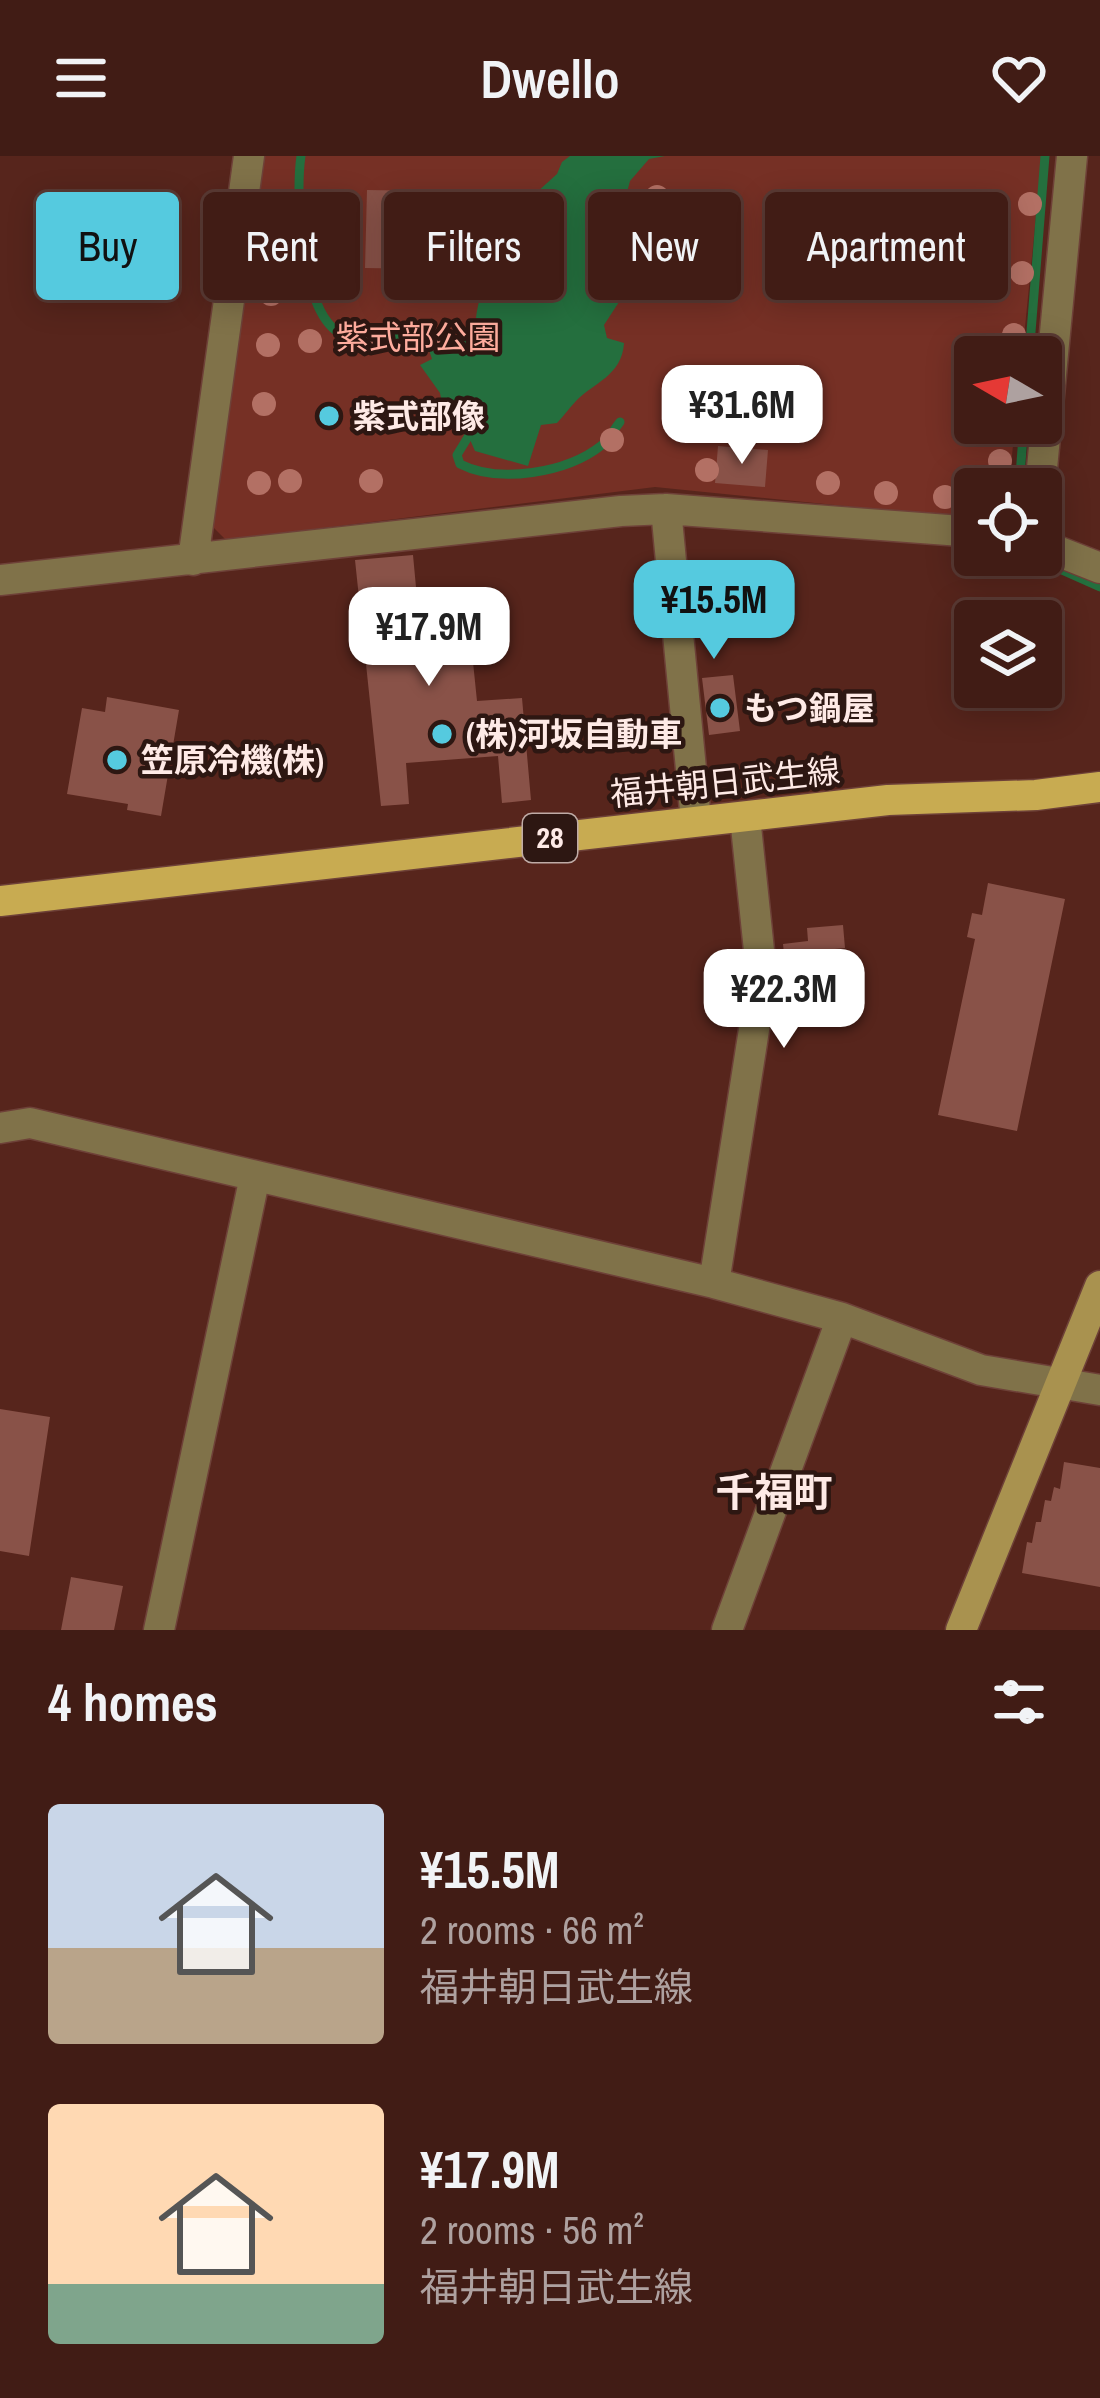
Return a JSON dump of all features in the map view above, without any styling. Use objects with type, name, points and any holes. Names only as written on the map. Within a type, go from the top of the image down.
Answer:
[{"type":"main road","name":"福井朝日武生線","points":[[0,901],[887,800],[1036,795],[1100,787]]},
{"type":"street","points":[[193,560],[249,156]]},
{"type":"street","points":[[1042,468],[1072,156]]},
{"type":"street","points":[[666,509],[696,821]]},
{"type":"street","points":[[0,580],[621,511],[666,509],[954,530]]},
{"type":"street","points":[[1062,553],[1100,568]]},
{"type":"street","points":[[714,1283],[763,979],[746,817]]},
{"type":"street","points":[[0,1128],[30,1123],[714,1283],[842,1318],[981,1370],[1100,1390]]},
{"type":"street","points":[[159,1630],[255,1176]]},
{"type":"street","points":[[961,1630],[1100,1286]]},
{"type":"street","points":[[727,1630],[842,1318]]},
{"type":"green space","name":"紫式部公園","points":[[262,156],[1042,156],[1024,336],[954,336],[954,444],[1013,444],[1011,468],[954,468],[954,517],[655,487],[226,540],[212,526],[243,300],[360,300],[360,192],[257,192]]},
{"type":"shaded area","points":[[570,156],[665,156],[649,159],[630,181],[627,192],[588,192],[588,300],[619,302],[604,325],[607,338],[624,343],[622,354],[606,378],[557,423],[541,425],[528,466],[475,451],[464,426],[444,413],[440,393],[420,365],[432,359],[429,350],[444,342],[443,335],[463,335],[465,328],[482,324],[476,318],[481,300],[564,300],[564,192],[537,192],[557,174]]},
{"type":"building","points":[[367,190],[433,191],[384,192],[384,268],[365,268]]},
{"type":"building","points":[[718,446],[768,450],[765,487],[715,483]]},
{"type":"building","points":[[413,555],[420,630],[469,623],[477,701],[522,698],[531,800],[502,803],[498,756],[406,763],[409,804],[381,806],[355,560]]},
{"type":"building","points":[[733,675],[740,731],[709,735],[702,678]]},
{"type":"building","points":[[107,697],[179,710],[161,816],[127,810],[128,804],[67,794],[82,708],[105,712]]},
{"type":"building","points":[[988,883],[1065,899],[1017,1131],[938,1115],[975,939],[967,937],[972,913],[982,915]]},
{"type":"building","points":[[843,925],[845,948],[835,949],[841,1011],[804,1014],[802,1003],[789,1003],[783,944],[808,941],[807,928]]},
{"type":"building","points":[[0,1409],[50,1417],[29,1556],[0,1551]]},
{"type":"building","points":[[1064,1462],[1100,1468],[1100,1587],[1022,1573],[1027,1542],[1032,1543],[1036,1522],[1041,1522],[1045,1500],[1051,1501],[1054,1487],[1060,1489]]},
{"type":"building","points":[[71,1577],[123,1586],[114,1630],[61,1630]]},
{"type":"waterway","points":[[301,156],[304,258],[320,311],[333,328],[360,338],[443,335]]},
{"type":"waterway","points":[[1031,336],[1045,156]]},
{"type":"waterway","points":[[468,437],[457,455],[460,464],[494,473],[533,473],[587,455],[605,443],[620,422]]},
{"type":"waterway","points":[[1021,468],[1022,444]]},
{"type":"waterway","points":[[1062,570],[1100,587]]},
{"type":"place","name":"紫式部像","points":[[329,416]]},
{"type":"place","name":"もつ鍋屋","points":[[720,708]]},
{"type":"place","name":"(株)河坂自動車","points":[[442,734]]},
{"type":"place","name":"笠原冷機(株)","points":[[117,760]]},
{"type":"district","name":"千福町","points":[[774,1492]]}]
